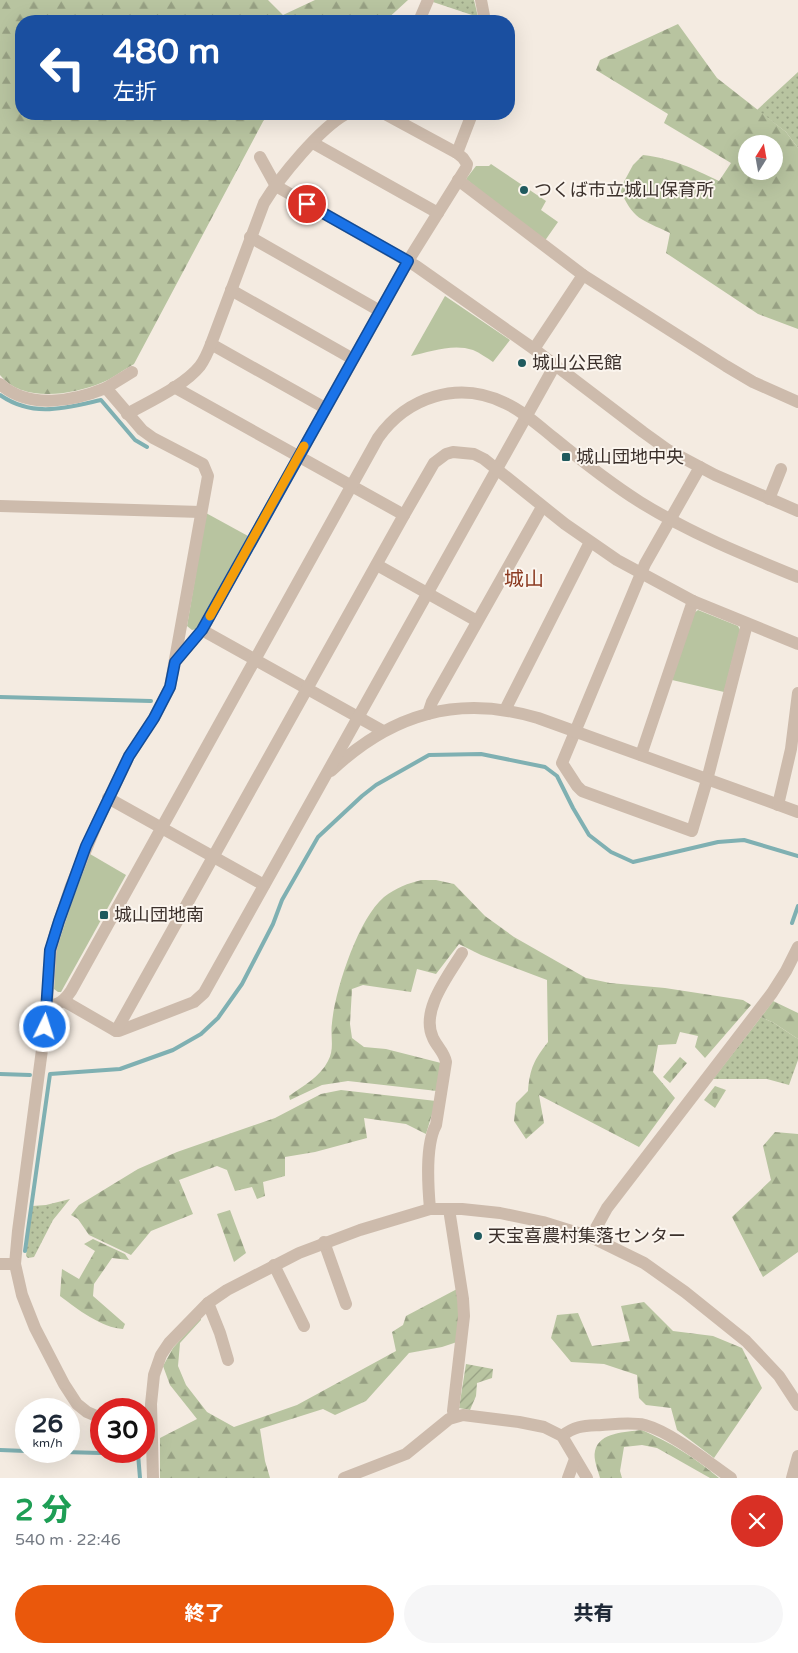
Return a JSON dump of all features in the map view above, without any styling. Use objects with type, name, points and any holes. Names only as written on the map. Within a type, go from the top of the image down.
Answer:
[{"type":"street","points":[[422,15],[428,0]]},
{"type":"street","points":[[481,0],[484,15]]},
{"type":"street","points":[[127,414],[174,387],[194,373],[200,366],[211,344],[264,203],[313,143],[338,120]]},
{"type":"street","points":[[175,662],[202,630],[380,310],[467,164],[457,153],[396,120]]},
{"type":"street","points":[[457,153],[470,120]]},
{"type":"street","points":[[313,143],[438,213]]},
{"type":"street","points":[[260,158],[276,186],[408,261],[534,349],[668,450],[700,467],[798,511]]},
{"type":"street","points":[[458,180],[583,275],[753,382],[798,402]]},
{"type":"street","points":[[250,237],[380,310]]},
{"type":"street","points":[[534,349],[583,275]]},
{"type":"street","points":[[230,290],[353,359]]},
{"type":"street","points":[[211,344],[325,408]]},
{"type":"street","points":[[64,1001],[116,1031],[201,997],[554,365]]},
{"type":"street","points":[[0,384],[21,396],[40,400],[74,398],[106,388],[132,372]]},
{"type":"street","points":[[174,387],[404,515]]},
{"type":"street","points":[[90,1413],[77,1404],[64,1384],[35,1328],[22,1295],[15,1264],[47,1006],[50,950],[86,846],[129,756],[154,718],[170,687],[208,476],[202,464],[153,438],[142,430],[106,388]]},
{"type":"street","points":[[47,1006],[64,1001],[71,991],[351,486],[384,429],[392,420],[408,408],[425,399],[450,394],[478,394],[504,402],[526,416],[614,484],[671,520],[719,544],[798,577]]},
{"type":"street","points":[[116,1031],[434,462],[446,454],[460,451],[474,454],[590,542],[641,574],[693,601],[798,644]]},
{"type":"street","points":[[700,467],[641,574],[562,763],[577,786],[582,791],[692,831],[708,780],[747,624]]},
{"type":"street","points":[[769,499],[781,469]]},
{"type":"street","points":[[0,506],[201,512]]},
{"type":"street","points":[[428,714],[432,702],[542,506]]},
{"type":"street","points":[[505,710],[590,542]]},
{"type":"street","points":[[376,565],[477,621]]},
{"type":"street","points":[[641,755],[693,601]]},
{"type":"street","points":[[202,630],[383,731]]},
{"type":"street","points":[[778,805],[791,749],[798,693]]},
{"type":"street","points":[[324,778],[347,757],[383,731],[402,722],[428,714],[469,707],[505,710],[538,718],[798,812]]},
{"type":"street","points":[[108,798],[264,885]]},
{"type":"street","points":[[591,1237],[607,1208],[773,991],[798,947]]},
{"type":"street","points":[[430,1209],[431,1134],[436,1125],[446,1062],[444,1055],[432,1038],[429,1023],[430,1012],[462,953]]},
{"type":"street","points":[[151,1398],[154,1375],[161,1355],[180,1331],[208,1303],[227,1290],[274,1265],[324,1242],[430,1209],[449,1209],[500,1213],[543,1222],[591,1237],[644,1263],[715,1316],[746,1342],[768,1364],[798,1405]]},
{"type":"street","points":[[449,1209],[463,1308],[453,1411],[455,1416]]},
{"type":"street","points":[[324,1242],[346,1304]]},
{"type":"street","points":[[0,1264],[15,1264]]},
{"type":"street","points":[[274,1265],[304,1326]]},
{"type":"street","points":[[208,1303],[228,1360]]},
{"type":"street","points":[[344,1478],[406,1454],[455,1416],[469,1415],[544,1427],[562,1436],[587,1478]]},
{"type":"street","points":[[562,1436],[573,1428],[584,1426],[627,1423],[644,1425],[664,1432],[731,1478]]},
{"type":"street","points":[[792,1478],[798,1456]]},
{"type":"street","points":[[568,1478],[575,1459]]},
{"type":"street","points":[[151,1463],[153,1478]]},
{"type":"green space","points":[[0,0],[268,0],[283,15],[15,15],[15,120],[264,120],[134,364],[101,383],[76,391],[62,393],[34,393],[21,390],[9,384],[0,375]]},
{"type":"green space","points":[[315,0],[408,0],[392,15],[283,15]]},
{"type":"green space","points":[[434,0],[474,0],[478,15],[472,15],[433,2]]},
{"type":"green space","points":[[678,24],[717,78],[786,132],[798,148],[798,329],[758,314],[666,253],[670,233],[645,221],[629,207],[620,189],[633,165],[643,155],[674,162],[719,181],[731,163],[664,123],[668,114],[596,70],[600,60]]},
{"type":"green space","points":[[798,72],[798,148],[786,132],[757,110]]},
{"type":"green space","points":[[491,164],[546,201],[541,210],[558,222],[544,242],[466,179],[476,166],[489,166]]},
{"type":"green space","points":[[445,296],[510,340],[493,362],[473,350],[457,347],[411,356]]},
{"type":"green space","points":[[206,513],[248,536],[196,629],[192,630],[187,626]]},
{"type":"green space","points":[[698,610],[738,626],[740,630],[724,692],[672,680],[694,613]]},
{"type":"green space","points":[[90,854],[126,875],[61,992],[58,992],[54,989],[56,951]]},
{"type":"green space","points":[[422,880],[436,880],[454,884],[485,916],[514,937],[586,978],[610,983],[665,988],[743,1000],[751,1005],[705,1058],[695,1047],[698,1036],[680,1032],[676,1044],[658,1045],[653,1072],[675,1098],[639,1147],[539,1095],[544,1123],[526,1139],[514,1121],[516,1103],[528,1091],[534,1065],[548,1042],[547,980],[481,955],[459,944],[436,974],[417,969],[411,992],[363,985],[352,989],[350,1024],[352,1038],[364,1047],[386,1049],[441,1063],[437,1091],[348,1081],[322,1085],[290,1100],[289,1096],[325,1067],[330,1056],[332,1023],[338,992],[349,956],[365,921],[374,907],[384,897],[402,886]]},
{"type":"green space","points":[[773,1001],[798,1013],[798,1039],[761,1017]]},
{"type":"green space","points":[[761,1017],[798,1039],[798,1060],[789,1085],[767,1079],[713,1079]]},
{"type":"green space","points":[[680,1057],[687,1063],[670,1083],[663,1077]]},
{"type":"green space","points":[[715,1086],[726,1090],[715,1108],[704,1100]]},
{"type":"green space","points":[[341,1090],[436,1101],[426,1134],[406,1124],[364,1118],[367,1138],[315,1152],[285,1157],[285,1176],[263,1182],[265,1196],[257,1199],[252,1187],[235,1191],[227,1170],[217,1166],[179,1180],[193,1214],[151,1231],[131,1255],[89,1235],[78,1219],[71,1215],[79,1205],[138,1169],[177,1152],[275,1118],[321,1094]]},
{"type":"green space","points":[[775,1132],[798,1134],[798,1252],[763,1277],[732,1217],[771,1180],[763,1146]]},
{"type":"green space","points":[[70,1199],[53,1220],[34,1257],[28,1258],[26,1256],[32,1206],[46,1205]]},
{"type":"green space","points":[[230,1210],[246,1253],[234,1262],[217,1214]]},
{"type":"green space","points":[[93,1239],[125,1254],[129,1260],[112,1258],[94,1284],[93,1296],[125,1324],[123,1329],[98,1322],[60,1296],[62,1269],[79,1279],[95,1251],[84,1244]]},
{"type":"green space","points":[[457,1289],[460,1316],[457,1342],[442,1347],[409,1353],[366,1401],[335,1415],[323,1409],[260,1429],[270,1478],[160,1478],[160,1438],[197,1419],[170,1385],[163,1366],[173,1348],[201,1317],[201,1320],[180,1343],[178,1366],[186,1385],[207,1412],[234,1427],[297,1405],[396,1351],[392,1332],[403,1325],[406,1316]]},
{"type":"green space","points":[[644,1302],[673,1331],[713,1336],[742,1348],[762,1388],[714,1458],[677,1430],[671,1408],[646,1405],[639,1398],[637,1375],[604,1364],[571,1362],[551,1338],[557,1315],[578,1313],[592,1346],[630,1341],[621,1306]]},
{"type":"green space","points":[[466,1364],[493,1369],[492,1378],[477,1383],[476,1396],[470,1410],[459,1408]]},
{"type":"green space","points":[[642,1430],[682,1451],[701,1463],[719,1478],[710,1478],[657,1448],[642,1445],[624,1447],[620,1471],[622,1478],[600,1478],[595,1451],[602,1440],[614,1434]]},
{"type":"waterway","points":[[0,395],[25,407],[37,409],[62,408],[101,400],[135,440],[147,447]]},
{"type":"waterway","points":[[0,697],[151,701]]},
{"type":"waterway","points":[[25,1251],[50,1074],[120,1069],[173,1050],[201,1034],[218,1018],[242,984],[273,924],[282,900],[318,837],[376,785],[429,755],[481,754],[545,767],[557,776],[589,835],[611,852],[633,862],[718,842],[744,840],[798,856]]},
{"type":"waterway","points":[[792,923],[798,906]]},
{"type":"waterway","points":[[0,1074],[30,1075]]},
{"type":"waterway","points":[[0,1450],[15,1451]]},
{"type":"waterway","points":[[80,1452],[138,1454],[140,1478]]},
{"type":"slow traffic","points":[[210,616],[304,446]]},
{"type":"place","name":"つくば市立城山保育所","points":[[524,190]]},
{"type":"place","name":"城山公民館","points":[[522,363]]},
{"type":"place","name":"城山団地中央","points":[[566,457]]},
{"type":"place","name":"城山団地南","points":[[104,915]]},
{"type":"place","name":"天宝喜農村集落センター","points":[[478,1236]]},
{"type":"district","name":"城山","points":[[524,580]]},
{"type":"route","points":[[45,1027],[50,950],[86,846],[129,756],[154,718],[170,687],[175,662],[202,630],[408,261],[307,204]]}]
